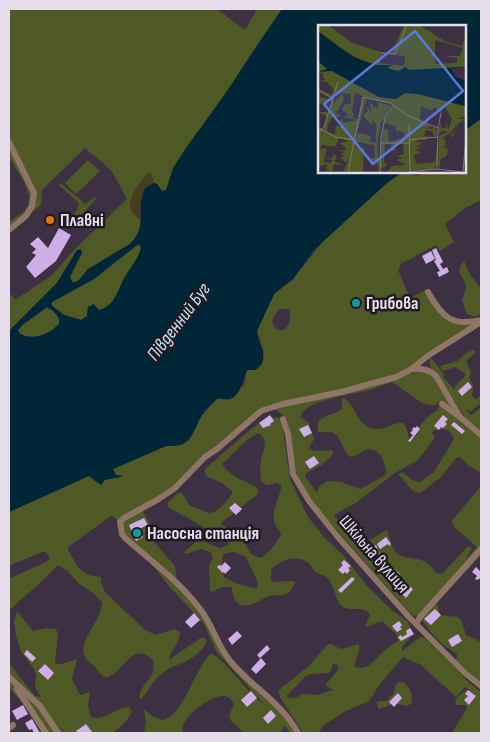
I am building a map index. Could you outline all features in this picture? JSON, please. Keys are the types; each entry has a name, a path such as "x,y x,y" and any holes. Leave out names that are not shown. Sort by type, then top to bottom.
{"street":[{"path":"9,142 34,193 32,206 26,216 9,230"},
{"path":"428,292 443,313 456,322 469,323 481,321"},
{"path":"298,733 292,722 280,708 228,659 207,618 192,598 125,538 120,522 175,488 205,457 262,411 283,404 396,378 481,321"},
{"path":"429,355 428,365 430,370 436,376 460,417"},
{"path":"410,370 430,370"},
{"path":"442,404 481,435"},
{"name":"Шкільна вулиця","path":"283,419 288,434 293,474 303,492 337,536 386,592 465,673 481,686"},
{"path":"416,624 420,617 481,549"},
{"path":"9,678 24,697 46,733"},
{"path":"9,678 40,706 58,733"}],"green space":[{"path":"9,9 217,9 245,30 257,9 282,9 250,55 166,190 162,191 154,183 151,174 130,203 133,212 140,219 140,230 135,239 130,244 88,269 78,281 72,283 70,277 77,250 57,283 9,331 9,292 15,300 51,276 76,248 127,199 111,170 85,148 42,190 41,205 9,232 9,222 28,206 29,195 24,182 9,157"},
{"path":"481,119 481,200 465,208 445,224 454,242 440,251 436,245 401,264 398,270 410,298 427,289 427,292 448,319 479,322 407,369 378,381 260,410 181,481 119,523 111,516 68,547 80,570 101,577 101,583 105,592 145,630 156,635 174,629 180,632 169,660 202,637 207,640 198,654 164,672 156,679 141,699 139,698 142,688 153,672 153,660 145,655 133,655 113,675 106,678 87,660 84,645 101,609 102,602 78,583 67,570 57,566 9,611 9,579 46,562 50,558 46,552 42,552 9,566 9,512 89,476 95,481 123,477 116,475 113,469 166,446 174,446 216,400 236,394 241,386 244,386 247,369 255,370 259,367 264,352 257,331 274,294 293,279 325,239 387,183 403,172 411,172 413,175 419,176 422,172 465,172 465,130","holes":["280,309 289,309 289,323 284,330 278,330 273,325 273,317"]},
{"path":"88,160 100,171 76,194 65,183"},
{"path":"61,183 85,204 97,198 72,225 68,226 66,223 77,210 79,203 59,185"},
{"path":"139,244 141,247 137,258 114,299 105,308 99,310 96,307 87,310 87,316 81,320 64,315 52,306 52,302 94,279"},
{"path":"464,261 471,276 481,288 481,314 475,317 467,314 462,300 466,288 459,272"},
{"path":"46,308 56,313 59,324 51,331 41,335 32,337 21,335 18,330 19,328"},
{"path":"473,350 476,352 466,361 471,372 469,378 473,385 472,396 476,400 481,394 481,403 471,411 465,410 472,415 481,407 481,431 466,419 430,363 431,358 444,374 443,377 455,390 455,386 465,376 465,373 455,367 443,371 440,366 458,361 466,353"},
{"path":"422,370 434,376 450,405 439,402 433,406 422,403 392,382 319,402 304,411 300,417 309,423 314,439 309,448 315,451 331,450 334,453 323,464 305,474 305,476 317,493 319,486 328,481 341,482 360,489 384,476 386,472 384,461 377,451 368,449 351,457 345,451 338,436 329,432 318,432 320,420 338,412 342,408 342,399 344,398 352,406 361,421 369,428 379,429 403,423 409,438 412,439 417,435 424,421 441,406 481,437 481,473 469,466 460,457 457,457 440,478 420,493 413,491 398,474 403,472 413,481 420,482 434,472 454,439 450,432 445,429 431,432 435,437 418,460 395,473 356,503 334,515 361,552 370,540 387,530 392,546 397,554 423,561 436,573 442,574 468,546 472,548 465,560 477,547 454,527 452,521 481,486 481,555 437,603 440,615 458,617 462,622 466,635 481,642 481,683 456,661 457,654 435,637 419,615 413,616 409,612 319,510 304,489 295,471 286,418 275,409"},
{"path":"269,417 279,418 282,421 290,479 308,517 324,537 343,555 367,586 392,610 408,622 413,634 402,647 402,651 420,637 425,638 467,681 481,692 481,733 452,733 467,708 466,705 457,705 455,702 460,694 469,690 465,687 456,697 421,665 403,657 380,684 369,701 344,712 324,725 318,733 303,733 280,697 278,692 280,689 309,666 327,645 331,644 341,649 359,644 355,667 360,668 371,664 398,641 397,635 383,622 365,627 370,615 364,610 342,606 329,579 315,572 310,564 298,558 283,561 271,570 271,580 274,582 294,581 295,583 292,588 286,594 269,596 255,603 243,606 234,598 231,587 222,587 213,592 210,591 209,565 213,558 210,552 201,549 186,554 184,552 199,539 219,548 229,545 228,541 168,507 168,502 178,493 182,493 189,505 209,513 221,507 233,492 222,483 206,476 204,472 206,468 251,429","holes":["258,433 265,442 260,471 261,481 267,485 277,483 281,485 274,516 281,535 271,550 261,558 252,555 241,538 221,524 258,494 256,487 232,475 222,464 248,439","234,552 246,557 258,583 257,589 235,583 224,577 222,566 223,554","333,664 338,665 338,670 326,684 326,686 333,690 316,695 303,694 295,698 287,697 306,676 330,672"]},
{"path":"142,510 151,526 146,533 175,566 177,582 123,534 123,521"},
{"path":"149,561 197,606 227,661 263,697 285,715 296,733 290,733 284,725 279,733 244,733 231,721 229,715 234,704 231,699 219,696 204,703 190,714 185,721 183,733 144,733 146,722 144,709 152,716 162,720 169,717 183,702 205,660 211,654 223,662 251,693 264,704 216,651 204,624"},
{"path":"17,611 33,631 47,628 56,629 58,634 56,664 77,659 72,679 80,695 90,692 88,706 91,717 101,718 119,709 129,707 132,711 129,718 120,727 106,734 66,733 60,726 64,733 42,733 24,704 9,688 9,663 35,696 41,697 35,687 36,675 34,669 22,653 16,636 14,622"},
{"path":"403,682 411,691 411,704 406,706 395,703 379,709 376,703 378,701 387,701 393,694 396,684"}],"sand":[{"path":"148,173 151,174 154,183 149,185 140,207 140,219 134,214 130,202 135,190"}],"water":[{"name":"Південний Буг","path":"282,9 481,9 481,119 465,130 465,25 318,25 318,172 403,172 387,183 315,249 293,279 274,294 257,331 263,352 263,362 255,370 247,370 240,390 235,396 231,399 218,398 209,406 193,434 184,444 166,446 113,469 116,475 124,476 105,480 101,485 89,476 9,512 9,331 57,283 77,250 81,249 82,253 70,277 73,283 78,281 88,269 130,244 139,230 142,196 145,188 154,183 162,191 166,190 173,168","holes":["138,244 141,247 117,294 105,308 99,310 94,304 88,307 87,316 81,320 64,315 52,306 52,302 94,279","47,307 58,316 59,324 46,334 30,337 19,333 18,330 23,324"]}],"building":[{"path":"59,228 71,235 56,261 35,278 26,267 36,255 32,253 36,249 30,244 38,237 48,248"},
{"path":"436,248 443,262 440,264 443,269 447,267 449,272 439,277 437,272 440,271 434,261 436,260 432,250"},
{"path":"431,251 435,259 426,264 422,256"},
{"path":"468,382 472,387 462,396 458,391"},
{"path":"270,415 274,421 271,425 263,428 259,423"},
{"path":"443,415 448,419 445,422 447,424 439,430 434,426"},
{"path":"454,422 465,431 462,434 451,425"},
{"path":"308,425 312,433 304,437 299,429"},
{"path":"417,426 420,429 410,442 408,441 413,435 410,433 412,429"},
{"path":"314,456 319,463 310,469 305,462"},
{"path":"235,503 242,509 236,515 229,508"},
{"name":"Насосна станція","path":"144,518 148,525 139,529 143,537 136,541 129,525"},
{"path":"386,537 391,544 380,549 377,544"},
{"path":"376,545 380,554 370,558 366,552"},
{"path":"344,560 351,566 348,568 350,570 347,574 345,572 343,574 338,570 343,565 341,563"},
{"path":"225,562 231,568 225,574 217,567"},
{"path":"476,567 481,572 481,578 477,580 475,579 477,576 472,572"},
{"path":"395,569 400,574 398,577 400,579 397,582 395,580 393,583 387,578"},
{"path":"352,577 355,579 341,593 338,590"},
{"path":"408,585 413,589 406,598 401,593"},
{"path":"435,609 441,615 431,625 424,619"},
{"path":"194,613 200,620 191,628 185,622"},
{"path":"399,621 402,629 397,632 392,626"},
{"path":"410,628 414,634 401,641 398,637 407,634 406,631"},
{"path":"237,631 242,636 232,645 228,639"},
{"path":"458,634 462,641 452,647 448,640"},
{"path":"267,645 270,649 260,658 257,655"},
{"path":"27,650 36,658 32,662 24,654"},
{"path":"261,658 266,664 256,674 251,669"},
{"path":"45,664 54,673 48,680 38,671"},
{"path":"468,690 476,696 469,705 464,700 468,696 465,694"},
{"path":"251,691 257,698 247,707 241,700"},
{"path":"398,693 402,698 394,707 389,702"},
{"path":"23,705 28,714 17,720 12,711"},
{"path":"271,710 276,716 268,724 263,718"},
{"path":"32,719 40,733 34,733 32,729 29,730 25,723"},
{"path":"86,724 92,732 78,733 76,731"}],"place":[{"name":"Плавні","path":"50,220"},
{"name":"Грибова","path":"356,303"},
{"name":"Насосна станція","path":"137,533"}]}
